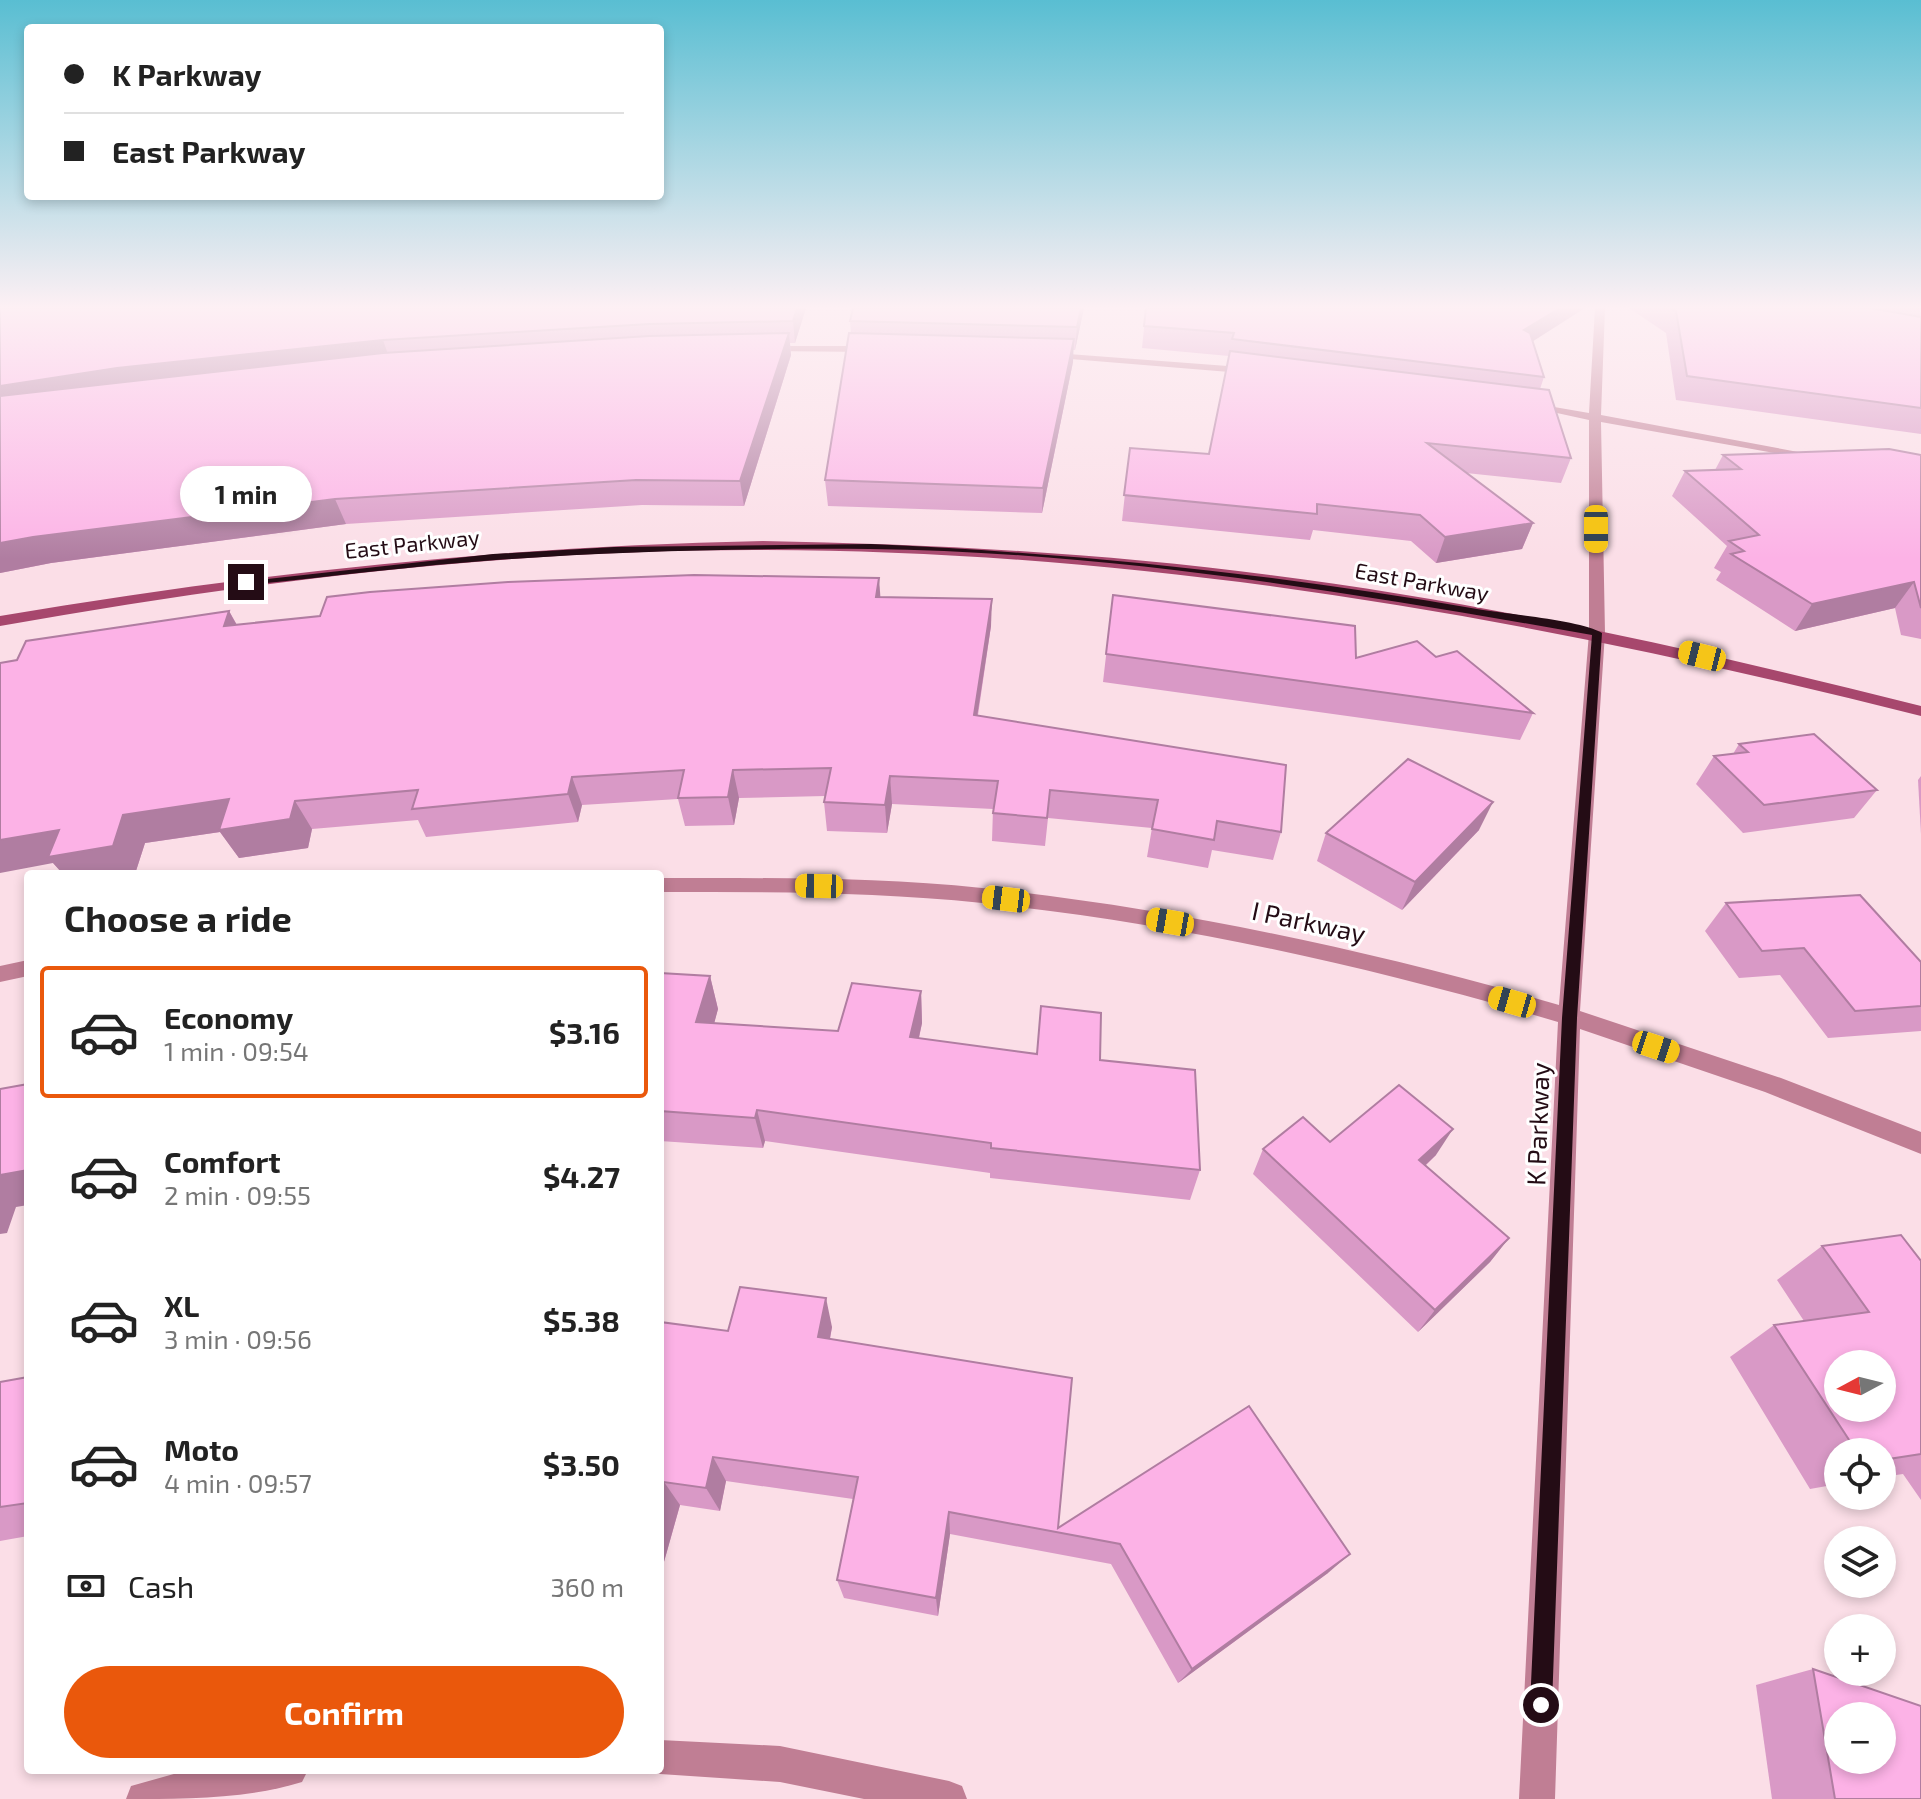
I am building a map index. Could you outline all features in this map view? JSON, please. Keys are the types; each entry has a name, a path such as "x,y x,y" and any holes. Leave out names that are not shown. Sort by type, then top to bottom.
{"street":[{"name":"K Parkway","path":"1537,1799 1569,1018 1597,633 1596,392"},
{"path":"1520,404 1827,459"},
{"name":"East Parkway","path":"0,621 218,585 493,557 743,546 871,546 1025,554 1195,569 1330,587 1597,633 1921,711"},
{"name":"I Parkway","path":"664,885 846,886 979,896 1114,913 1252,937 1397,969 1569,1018 1714,1065 1921,1143"},
{"path":"0,974 24,969"},
{"path":"664,1757 780,1764 949,1799"},
{"path":"144,1799 198,1785 265,1774"}],"building":[{"path":"36,392 769,392 740,481 636,480 335,499 0,543 0,396"},
{"path":"839,392 1063,392 1043,488 825,480"},
{"path":"1222,392 1550,392 1571,458 1427,443 1533,523 1445,537 1420,515 1317,504 1317,514 1124,495 1130,448 1209,454"},
{"path":"1804,392 1921,392 1921,408"},
{"path":"1889,449 1921,455 1921,608 1914,582 1812,604 1731,554 1744,551 1729,541 1759,535 1685,471 1741,469 1723,455"},
{"path":"694,575 879,578 876,597 992,599 974,715 1286,765 1281,832 1217,821 1214,840 1152,829 1158,800 1050,790 1047,818 993,813 998,781 890,776 885,805 824,802 831,768 733,770 728,797 678,798 684,770 572,777 568,794 412,809 418,790 295,801 290,819 219,830 229,799 123,815 113,846 48,857 59,830 0,840 0,663 17,660 26,641 229,611 224,626 320,616 327,597 370,592 508,582"},
{"path":"1113,595 1355,626 1356,658 1417,641 1436,657 1457,651 1533,713 1106,654"},
{"path":"1814,734 1877,790 1764,805 1714,756 1748,752 1739,744"},
{"path":"1408,759 1493,802 1415,882 1326,833"},
{"path":"1860,895 1921,962 1921,1006 1855,1011 1804,948 1762,951 1726,903"},
{"path":"664,973 710,976 696,1022 838,1031 852,983 921,991 910,1037 1037,1054 1041,1006 1101,1013 1100,1060 1195,1070 1200,1170 991,1148 991,1143 757,1110 755,1118 664,1111"},
{"path":"24,1085 24,1171 0,1175 0,1089"},
{"path":"1399,1085 1453,1129 1419,1160 1509,1238 1435,1310 1263,1149 1303,1117 1330,1142"},
{"path":"1901,1235 1921,1261 1921,1454 1896,1458 1896,1438 1848,1438 1837,1422 1896,1422 1896,1350 1824,1350 1824,1402 1774,1325 1869,1312 1822,1246"},
{"path":"740,1287 826,1298 818,1337 1072,1378 1058,1528 1249,1406 1350,1554 1192,1669 1120,1544 949,1512 936,1598 837,1580 858,1477 713,1457 706,1488 664,1482 664,1323 728,1331"},
{"path":"24,1378 24,1504 0,1507 0,1382"},
{"path":"1813,1669 1824,1673 1824,1686 1863,1686 1921,1706 1921,1799 1835,1799 1831,1774 1896,1774 1896,1702 1824,1702 1824,1734"}],"route":[{"path":"246,582 493,557 614,550 871,546 999,552 1195,569 1330,587 1597,633 1569,1018 1541,1705"}]}
